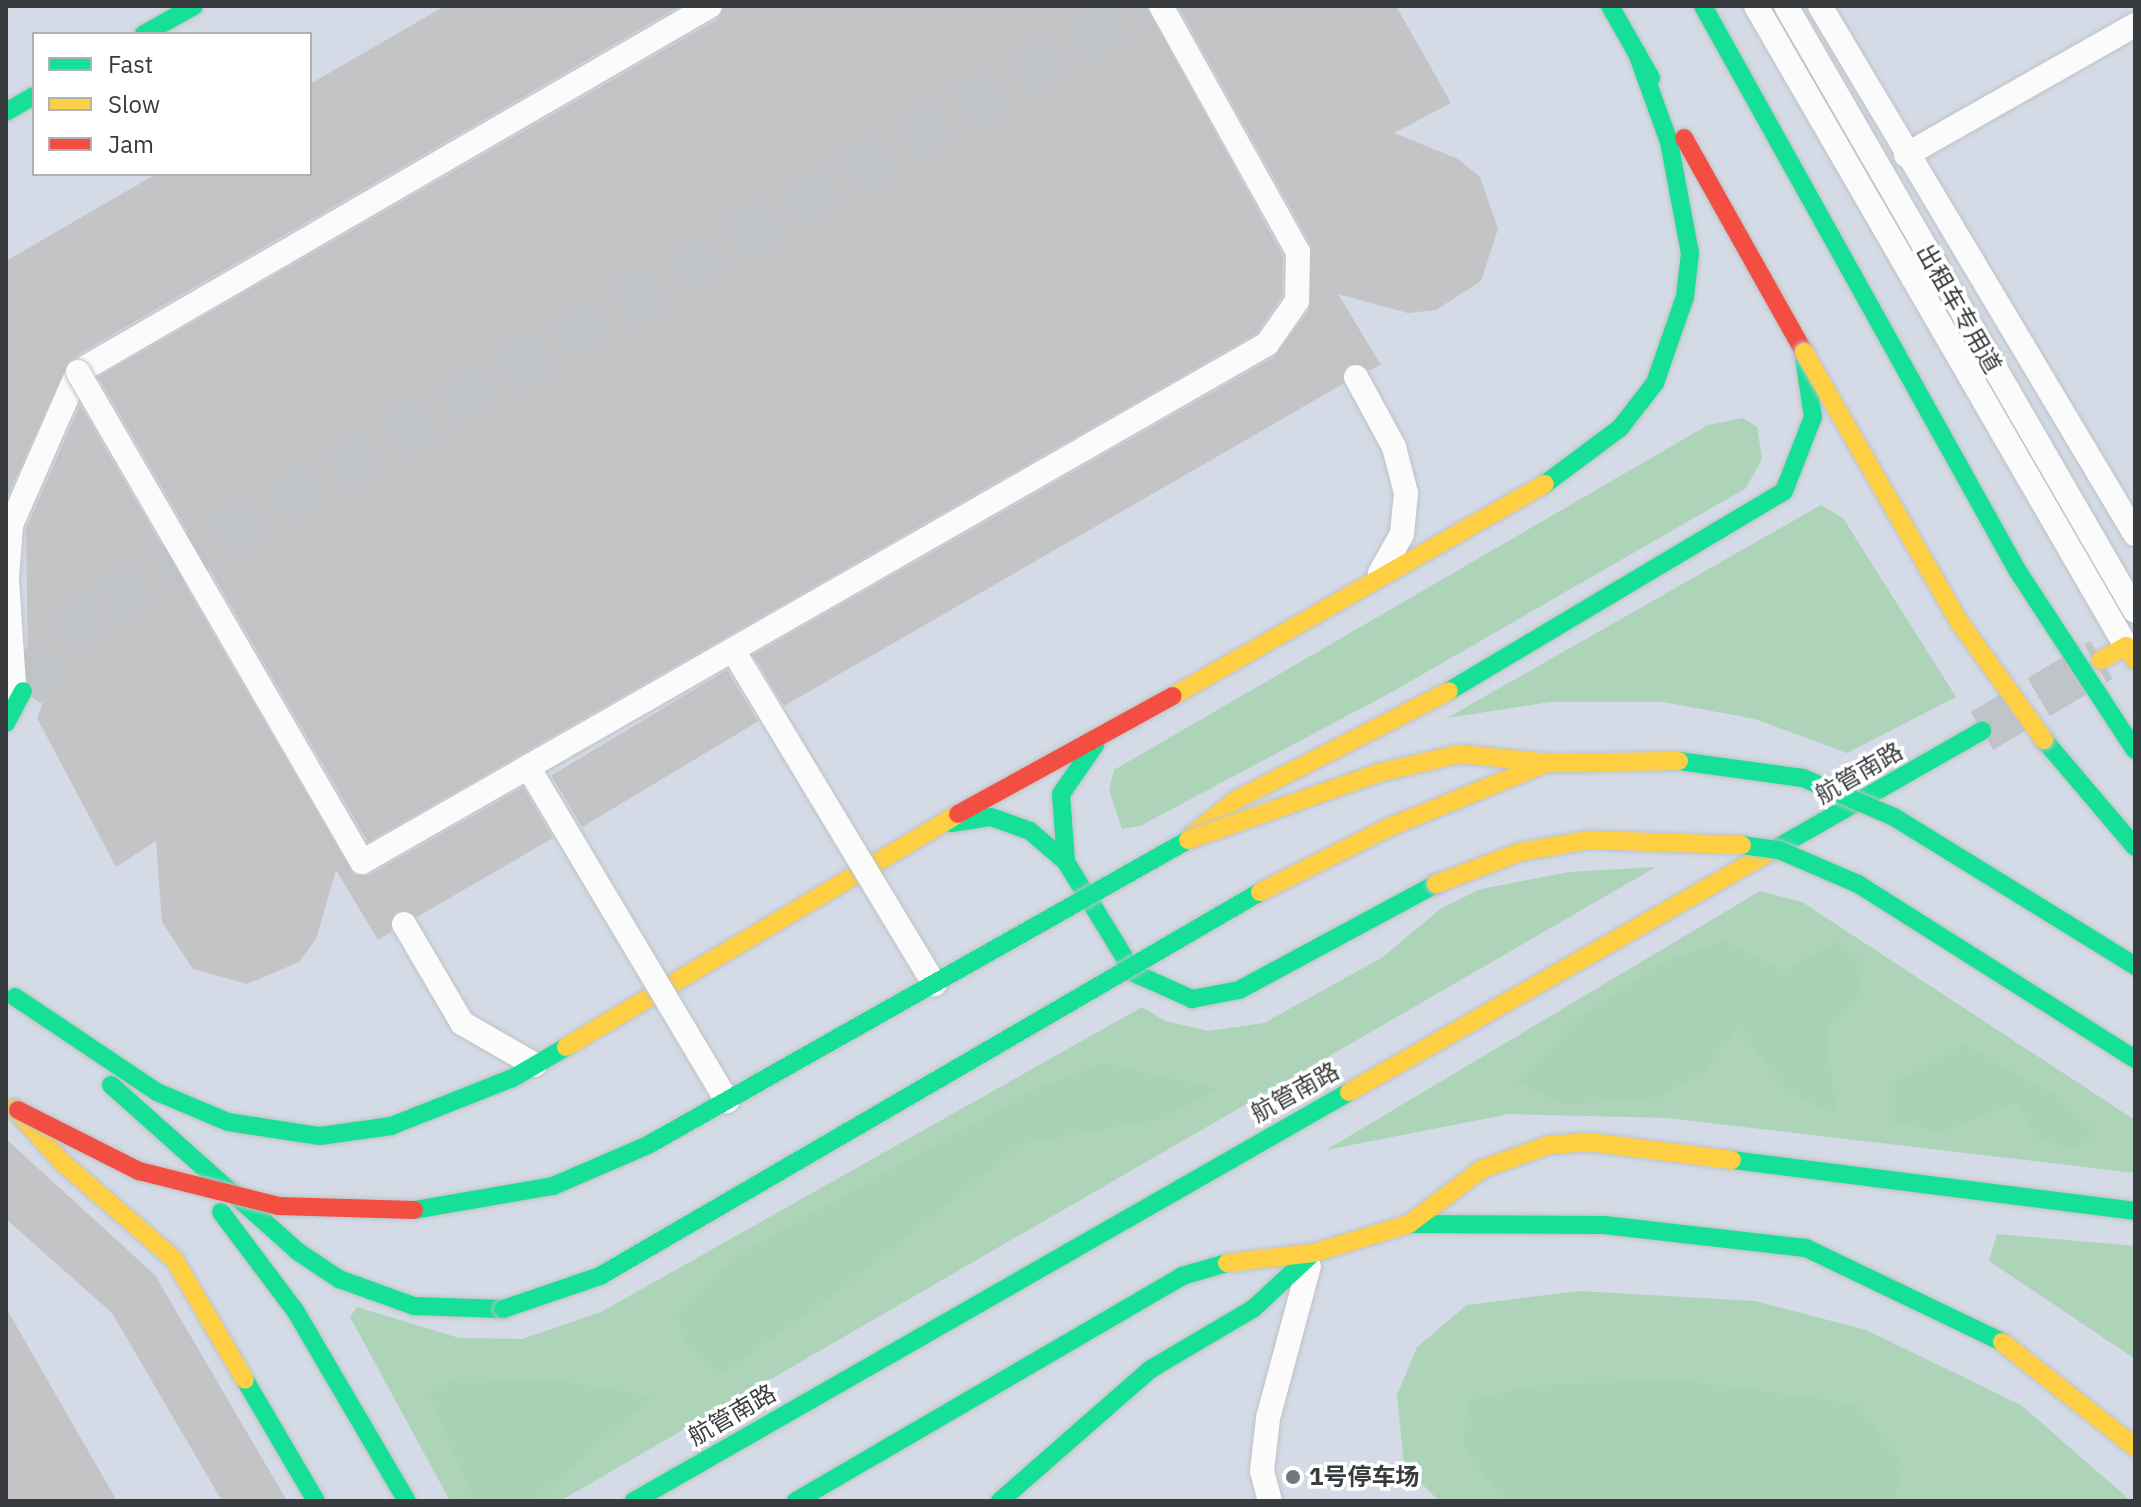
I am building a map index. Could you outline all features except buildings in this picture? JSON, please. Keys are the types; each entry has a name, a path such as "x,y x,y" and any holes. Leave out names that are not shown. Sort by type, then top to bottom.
{"street":[{"path":"148,32 194,6"},
{"path":"1610,6 1960,623 2044,740 2135,847"},
{"path":"1703,6 2017,570 2135,750"},
{"path":"11,993 157,1092 281,1134 391,1126 467,1100 535,1065 932,828 1366,591 1574,466 1620,428 1655,383 1685,297 1690,253 1669,142 1637,53"},
{"path":"6,112 32,97"},
{"path":"12,1106 139,1171 199,1190 278,1206 399,1212 553,1186 617,1162 1182,842 1236,800 1457,687 1766,507 1796,473 1810,434 1804,352"},
{"path":"2101,660 2131,653"},
{"path":"6,722 23,691"},
{"name":"航管南路","path":"634,1501 1982,731"},
{"path":"1066,862 1061,794 1076,765 1109,732"},
{"path":"1182,842 1443,756 1496,753 1550,763 1681,761 1841,791 1968,860 2135,966"},
{"path":"11,993 297,1251 339,1279 414,1306 503,1309 600,1276 1097,981 1275,884 1387,828 1550,763"},
{"path":"932,828 1001,818 1030,831 1066,862 1134,973 1159,990 1192,999 1239,990 1436,884 1520,852 1589,840 1710,840 1779,850 1858,884 2135,1059"},
{"path":"12,1106 62,1162 174,1259 316,1501"},
{"path":"145,1116 296,1312 407,1501"},
{"path":"1409,1224 1497,1161 1566,1142 2135,1211"},
{"path":"796,1501 1182,1276 1211,1265 1313,1253 1409,1224 1604,1225 1806,1248 1974,1323 2057,1379 2135,1447"},
{"path":"1000,1501 1151,1369 1254,1308 1313,1253"}],"lane":[{"path":"6,722 18,677 7,578 11,525 78,372 710,6"},
{"path":"78,372 362,862 1220,377 1267,344 1287,319 1303,277 1298,252 1161,6"},
{"path":"1756,6 2131,653"},
{"name":"出租车专用道","path":"1786,6 2135,611"},
{"path":"1820,6 1906,155 2135,534"},
{"path":"1906,155 2135,25"},
{"path":"1356,377 1394,447 1406,493 1399,543 1366,591"},
{"path":"734,652 934,984"},
{"path":"528,767 727,1101"},
{"path":"404,924 462,1023 535,1065"},
{"path":"1270,1501 1262,1471 1268,1418 1313,1253"}],"shaded area":[{"path":"6,6 2135,6 2135,1501 6,1501"}],"green space":[{"path":"1743,418 1757,427 1762,459 1746,488 1390,693 1140,826 1122,829 1109,790 1114,770 1708,425"},
{"path":"1821,505 1843,518 1956,697 1847,753 1755,719 1663,702 1550,702 1447,718"},
{"path":"1656,867 560,1501 450,1501 350,1317 357,1307 459,1338 522,1339 601,1312 1142,1007 1165,1021 1209,1031 1264,1023 1383,957 1440,909 1481,889 1569,872"},
{"path":"1760,891 1802,902 2135,1120 2135,1173 1668,1118 1509,1114 1326,1150"},
{"path":"1724,941 1783,971 1838,941 1864,963 1856,1003 1827,1029 1835,1114 1789,1092 1738,1029 1706,1069 1661,1097 1564,1105 1517,1082 1580,1016 1668,960"},
{"path":"1965,1045 2060,1098 2097,1133 2075,1150 2037,1138 2016,1102 1941,1132 1889,1121 1890,1084"},
{"path":"1102,1063 1219,1089 1162,1119 1024,1143 840,1290 719,1376 682,1341 678,1311 741,1253 1034,1090"},
{"path":"1997,1234 2135,1246 2135,1359 1989,1261"},
{"path":"1578,1291 1755,1301 1866,1330 2021,1405 2131,1501 1439,1501 1404,1466 1397,1395 1417,1347 1467,1305"},
{"path":"454,1377 552,1380 654,1396 533,1501 475,1501 429,1396"},
{"path":"1679,1380 1857,1404 1904,1464 1893,1501 1504,1501 1463,1447 1468,1400 1541,1385"}],"tunnel":[{"path":"23,691 63,635 105,603 1143,6"},
{"path":"1982,731 2101,660"}],"traffic: fast":[{"path":"148,32 194,6"},
{"path":"1610,6 1651,78"},
{"path":"1703,6 2017,570 2135,750"},
{"path":"1545,484 1620,428 1655,383 1685,297 1690,253 1669,142 1637,53"},
{"path":"6,112 32,97"},
{"path":"1449,691 1784,491 1813,417 1803,350"},
{"path":"6,723 23,691"},
{"path":"1773,850 1982,731"},
{"path":"2044,740 2135,847"},
{"path":"1066,862 1061,794 1095,745"},
{"path":"1679,761 1803,778 1894,817 2135,966"},
{"path":"951,823 991,817 1030,831 1066,862 1134,973 1192,999 1239,990 1436,884"},
{"path":"414,1210 553,1186 648,1145 1188,840"},
{"path":"1742,845 1779,850 1858,884 2135,1059"},
{"path":"503,1309 600,1276 1260,892"},
{"path":"15,997 157,1092 228,1122 320,1136 391,1126 513,1078 566,1047"},
{"path":"111,1085 297,1251 339,1279 414,1306 503,1309"},
{"path":"634,1501 1349,1092"},
{"path":"1732,1160 2135,1211"},
{"path":"221,1212 296,1312 407,1501"},
{"path":"1409,1224 1604,1225 1806,1248 2002,1342"},
{"path":"1000,1501 1151,1369 1254,1308 1313,1253"},
{"path":"796,1501 1182,1276 1227,1263"},
{"path":"245,1380 316,1501"}],"traffic: slow":[{"path":"1804,352 1960,623 2044,740"},
{"path":"1173,696 1545,484"},
{"path":"2101,660 2126,646 2135,660"},
{"path":"1191,836 1236,800 1449,691"},
{"path":"1188,840 1378,773 1459,754 1550,763 1679,761"},
{"path":"1260,892 1387,828 1547,763"},
{"path":"566,1047 958,814"},
{"path":"1436,884 1520,852 1589,840 1742,845"},
{"path":"1349,1092 1773,850"},
{"path":"14,1108 62,1162 174,1259 245,1380"},
{"path":"1227,1263 1313,1253 1409,1224 1482,1169 1549,1145 1589,1142 1732,1160"},
{"path":"2002,1342 2135,1447"}],"traffic: jam":[{"path":"1684,138 1803,350"},
{"path":"958,814 1173,696"},
{"path":"18,1110 139,1171 278,1206 414,1210"}],"place":[{"name":"1号停车场","path":"1293,1477"}]}
